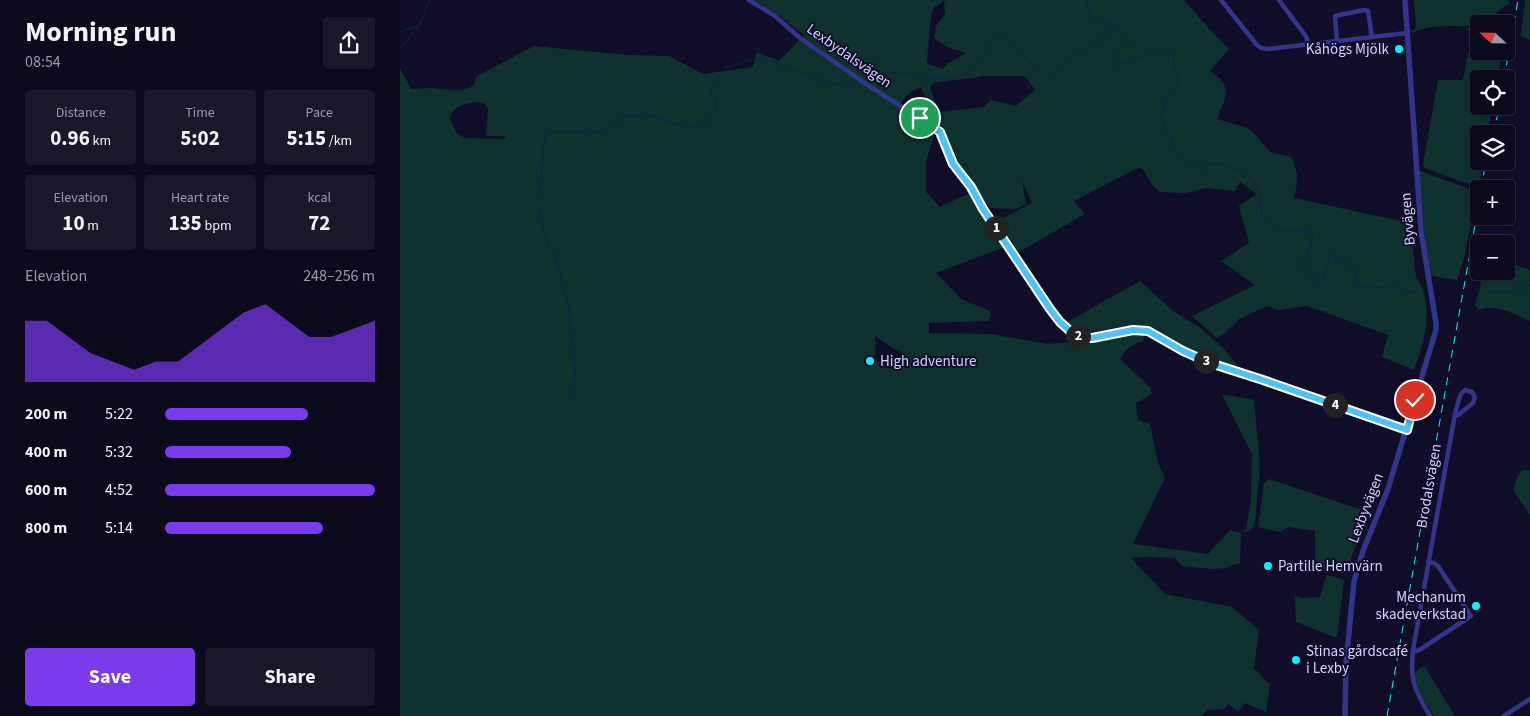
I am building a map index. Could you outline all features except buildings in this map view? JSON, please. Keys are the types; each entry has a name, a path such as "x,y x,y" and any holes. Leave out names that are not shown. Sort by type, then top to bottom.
{"street":[{"name":"Lexbydalsvägen","path":"749,0 775,16 818,51 869,86 937,129 953,164 971,187 983,209 1050,309 1070,331 1081,337 1088,338 1133,330 1148,331 1189,354 1210,363 1407,430"},
{"path":"1221,0 1261,48 1308,45 1407,33"},
{"path":"1279,0 1307,38 1308,45"},
{"name":"Byvägen","path":"1405,0 1421,231 1436,323 1436,330 1407,430"},
{"path":"1337,41 1335,16 1364,10 1368,11 1370,15 1372,37"},
{"name":"Brodalsvägen","path":"1430,716 1416,693 1412,680 1413,650 1455,414 1461,394 1466,390 1472,392 1475,397 1473,403 1458,415 1455,414"},
{"name":"Lexbyvägen","path":"1345,716 1346,664 1354,581 1363,550 1386,495 1407,430"},
{"path":"1413,650 1421,649 1471,616 1438,566 1428,562"},
{"path":"1504,716 1530,699"}],"green space":[{"path":"754,0 1184,0 1229,49 1210,71 1222,82 1226,92 1217,119 1245,127 1252,131 1270,152 1291,157 1297,177 1294,198 1410,223 1416,277 1426,300 1427,312 1424,335 1414,370 1382,357 1388,335 1307,306 1279,310 1267,306 1239,319 1217,338 1192,316 1255,285 1221,261 1249,243 1239,206 1257,194 1240,182 1235,191 1205,188 1185,193 1160,192 1153,186 1143,169 1138,168 1074,201 1085,214 1019,252 997,221 1032,203 1022,181 1026,204 1016,209 990,208 956,160 946,135 921,117 927,104 921,87 908,94 899,107 935,133 926,161 926,192 940,207 970,193 974,198 974,204 1005,247 936,273 961,299 990,311 991,315 988,321 929,323 929,333 992,334 1047,344 1127,334 1126,326 1089,332 1076,330 1067,322 1140,281 1173,311 1202,329 1222,347 1241,369 1239,370 1203,357 1185,349 1164,335 1146,328 1143,341 1130,347 1122,355 1120,359 1150,387 1152,393 1136,403 1138,420 1150,424 1158,463 1165,478 1133,544 1208,554 1230,530 1241,533 1240,563 1226,568 1212,569 1182,566 1175,558 1131,558 1165,594 1232,607 1259,630 1254,668 1270,685 1266,712 1245,703 1238,712 1228,703 1225,709 1206,710 1202,716 400,716 400,68 411,89 461,90 474,85 476,77 534,46 628,55 669,56 703,74 753,67 757,52 779,61 804,35 781,17","holes":["944,1 945,14 936,26 934,38 947,47 966,53 947,64 943,69 930,65 927,62 933,8","985,76 1025,76 1035,90 1016,106 991,100 984,107 939,112 930,88 933,83","477,102 484,103 488,109 486,136 506,136 504,139 465,138 457,134 450,119 454,111 464,105","875,336 902,352 899,369 886,367 874,358"]},
{"path":"1414,0 1510,0 1509,4 1494,15 1470,15 1470,26 1430,27 1413,33 1411,31 1416,26"},
{"path":"1525,0 1530,0 1530,40 1521,36"},
{"path":"1470,50 1470,60 1500,60 1499,70 1470,70 1470,115 1491,115 1489,125 1470,125 1470,170 1482,170 1480,180 1470,180 1470,185 1425,168 1423,165 1438,80 1463,80"},
{"path":"1419,171 1470,189 1470,225 1464,258 1457,280 1431,276 1425,242"},
{"path":"1515,264 1530,270 1530,321 1498,309 1485,308 1478,310 1475,305 1481,280 1515,280"},
{"path":"1222,395 1254,400 1260,464 1255,524 1251,530 1241,533 1246,529 1251,499 1252,454"},
{"path":"1522,470 1530,470 1530,515 1513,490"},
{"path":"1269,479 1368,512 1346,572 1343,574 1318,567 1315,559 1315,531 1289,527 1280,532 1258,527 1264,483"},
{"path":"1327,575 1344,580 1337,638 1296,622 1295,595 1302,598 1320,597"},
{"path":"1421,667 1425,667 1455,716 1434,716 1416,684 1415,672"}],"waterway":[{"path":"400,49 419,26 430,0"},
{"path":"1088,0 1089,13 1096,19 1111,24 1124,33 1130,42 1111,57 1116,65 1167,50 1173,54 1174,66 1179,81 1174,92 1165,102 1161,118 1178,155 1203,170 1208,165 1220,164 1234,168 1252,178 1258,190 1262,217 1270,224 1286,232 1308,230 1313,236 1309,253 1302,263 1312,277 1317,281 1323,280 1330,255 1348,264 1354,272 1356,282 1365,287 1400,288 1415,293 1417,286"},
{"path":"400,32 418,26"},
{"path":"1048,73 1051,74 1066,61 1099,41 1115,26"},
{"path":"867,80 892,73 941,79 949,79 966,74 975,68 991,42 1000,35 1013,42 1036,69 1042,71"},
{"path":"539,198 545,133 592,133 603,131 625,117 635,115 647,115 680,125 697,126 713,113 717,102 710,92 726,67 750,60 768,59 823,82 843,85 859,84"},
{"path":"539,206 543,230 557,262 568,304 575,368 574,387 568,402"},
{"path":"1487,292 1515,292 1530,285"}],"railway":[{"path":"1506,70 1518,0"},
{"path":"1496,125 1497,115"},
{"path":"1483,180 1484,170"},
{"path":"1387,716 1475,225"}],"place":[{"name":"Kåhögs Mjölk","path":"1399,49"},
{"name":"High adventure","path":"870,361"},
{"name":"Partille Hemvärn","path":"1268,566"},
{"name":"Mechanum skadeverkstad","path":"1476,606"},
{"name":"Stinas gårdscafé i Lexby","path":"1296,660"}],"route":[{"path":"920,118 940,132 953,164 965,178 977,200 1050,309 1060,322 1078,336 1092,338 1133,330 1148,331 1183,351 1210,363 1407,430 1415,400"}]}
